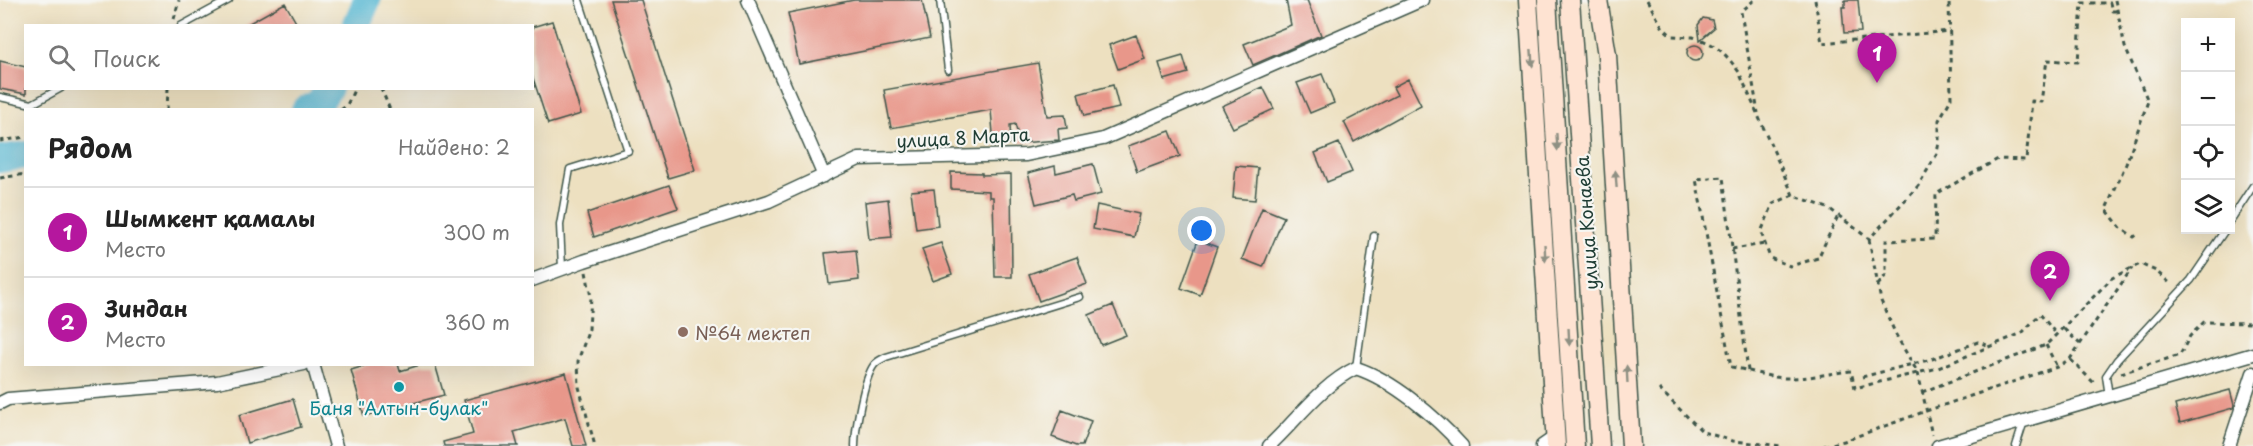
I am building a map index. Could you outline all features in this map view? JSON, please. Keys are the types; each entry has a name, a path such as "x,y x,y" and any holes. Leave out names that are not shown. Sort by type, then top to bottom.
{"main road":[{"path":"1528,0 1551,443"},
{"name":"улица Конаева","path":"1547,0 1575,446"},
{"name":"улица Конаева","path":"1570,0 1600,446"},
{"name":"улица Конаева","path":"1598,0 1607,55 1631,439"}],"street":[{"path":"748,0 824,176"},
{"name":"улица 8 Марта","path":"534,279 769,201 859,159 1026,155 1103,139 1422,0"},
{"path":"1935,442 1967,442 2024,421 2253,354"},
{"path":"0,403 8,399 217,382 294,366"},
{"path":"314,366 336,446"},
{"path":"1269,446 1342,374 1356,368 1378,377 1439,421 1462,446"},
{"path":"2229,446 2253,373"}],"lane":[{"path":"185,24 229,0"},
{"path":"562,269 560,225 570,169 628,151 579,0"},
{"path":"940,0 948,70"},
{"path":"0,97 32,104 57,90"},
{"path":"2235,213 2253,186"},
{"path":"2109,396 2106,378 2117,360 2191,280 2222,234"},
{"path":"1356,368 1374,236"},
{"path":"855,446 855,428 869,373 875,363 886,357 1080,297"},
{"path":"2016,446 2024,421"}],"path":[{"path":"173,24 179,0"},
{"path":"1647,0 1663,28 1672,36 1693,37 1715,45 1739,72 1793,195"},
{"path":"1754,0 1741,12 1760,121"},
{"path":"1815,0 1822,43 1950,31"},
{"path":"1869,239 1918,186 1937,154 1939,120 1951,99 1949,0"},
{"path":"2115,0 2125,47 2148,101 2126,164 2106,209 2121,228 2134,237 2138,234"},
{"path":"1878,285 1886,275 1886,241 1935,239 1936,194 1998,159 2026,160 2032,101 2041,102 2047,60 2078,62 2082,3 2110,3 2112,11 2117,10"},
{"path":"167,108 168,90"},
{"path":"343,108 354,90"},
{"path":"382,90 389,108"},
{"path":"0,141 24,137"},
{"path":"0,178 24,174"},
{"path":"1748,371 1723,177 1696,179 1731,367 1748,371 1789,379 1851,371 1855,388 1938,368 2022,333 2040,314 2057,335"},
{"path":"1838,216 1818,258 1790,266 1770,258 1761,232 1773,204 1793,195 1830,209 1869,239 1881,301 1896,335 1918,373 1935,442"},
{"path":"1732,249 1766,244"},
{"path":"584,261 591,297 589,329 578,361 579,387 595,446"},
{"path":"1922,392 2046,345 2112,278 2140,264 2156,271 2180,292"},
{"path":"1824,446 2057,367 2070,359 2132,268"},
{"path":"2106,378 2180,355 2190,336 2204,322 2253,323"},
{"path":"2064,329 2080,345"},
{"path":"1862,377 1913,364 1978,342 1988,346"},
{"path":"2046,345 2057,367"},
{"path":"2070,359 2092,381"},
{"path":"1659,389 1703,432 1733,441 1783,446"}],"building":[{"path":"611,0 641,0 695,170 668,178"},
{"path":"854,0 922,0 930,38 799,64 788,13"},
{"path":"1286,0 1307,0 1321,35 1253,65 1244,44 1291,25"},
{"path":"1845,0 1858,0 1861,32 1844,33 1842,7 1845,7"},
{"path":"285,3 297,24 248,24"},
{"path":"1703,18 1712,20 1714,28 1700,40 1698,25"},
{"path":"552,21 581,114 548,124 534,81 534,26"},
{"path":"1136,35 1145,59 1118,69 1109,45"},
{"path":"1695,45 1701,47 1703,53 1701,59 1695,61 1689,59 1687,53 1689,47"},
{"path":"1183,56 1188,73 1164,80 1159,63"},
{"path":"0,61 24,67 26,94 0,89"},
{"path":"1038,63 1047,116 1065,115 1067,128 1058,129 1059,140 1020,143 1015,124 1010,125 1011,144 994,145 991,110 891,128 884,90"},
{"path":"1322,74 1334,103 1310,113 1297,83"},
{"path":"1408,79 1421,105 1354,142 1344,122 1397,95 1393,87"},
{"path":"1113,85 1119,108 1084,116 1078,94"},
{"path":"1263,87 1274,109 1233,128 1222,106"},
{"path":"1170,131 1180,156 1137,172 1128,146"},
{"path":"1339,143 1352,172 1327,182 1315,153"},
{"path":"1093,164 1101,194 1074,201 1072,195 1036,204 1028,173 1055,166 1056,173"},
{"path":"1236,166 1258,168 1255,200 1233,198"},
{"path":"951,172 982,173 982,175 1011,174 1012,277 995,277 993,197 989,197 989,191 951,189"},
{"path":"669,185 678,208 594,237 587,213"},
{"path":"934,189 938,226 916,229 911,191"},
{"path":"888,199 892,237 869,239 865,202"},
{"path":"1097,205 1139,214 1134,237 1093,229"},
{"path":"1262,208 1284,217 1263,267 1242,259"},
{"path":"1198,240 1217,247 1200,295 1181,288"},
{"path":"941,243 952,274 933,281 922,249"},
{"path":"856,250 859,280 829,284 825,253"},
{"path":"1077,257 1087,284 1039,301 1029,274"},
{"path":"1113,305 1126,335 1101,345 1089,315"},
{"name":"Баня \"Алтын-булак\"","path":"364,366 399,366 400,371 416,366 436,366 444,395 364,416 351,370"},
{"path":"566,373 586,446 573,446 565,418 514,432 518,446 444,446 443,442 473,434 464,400"},
{"path":"2230,390 2233,408 2180,423 2175,405"},
{"path":"293,399 301,427 247,443 239,415"},
{"path":"1062,410 1091,421 1082,446 1052,437"}],"waterway":[{"path":"357,24 367,0"},
{"path":"309,108 319,103 328,90"},
{"path":"0,159 24,155"}],"place":[{"name":"Шымкент қамалы","path":"1877,83"},
{"name":"Зиндан","path":"2050,301"},
{"name":"№64 мектеп","path":"683,332"},
{"name":"Баня \"Алтын-булак\"","path":"399,387"}]}
